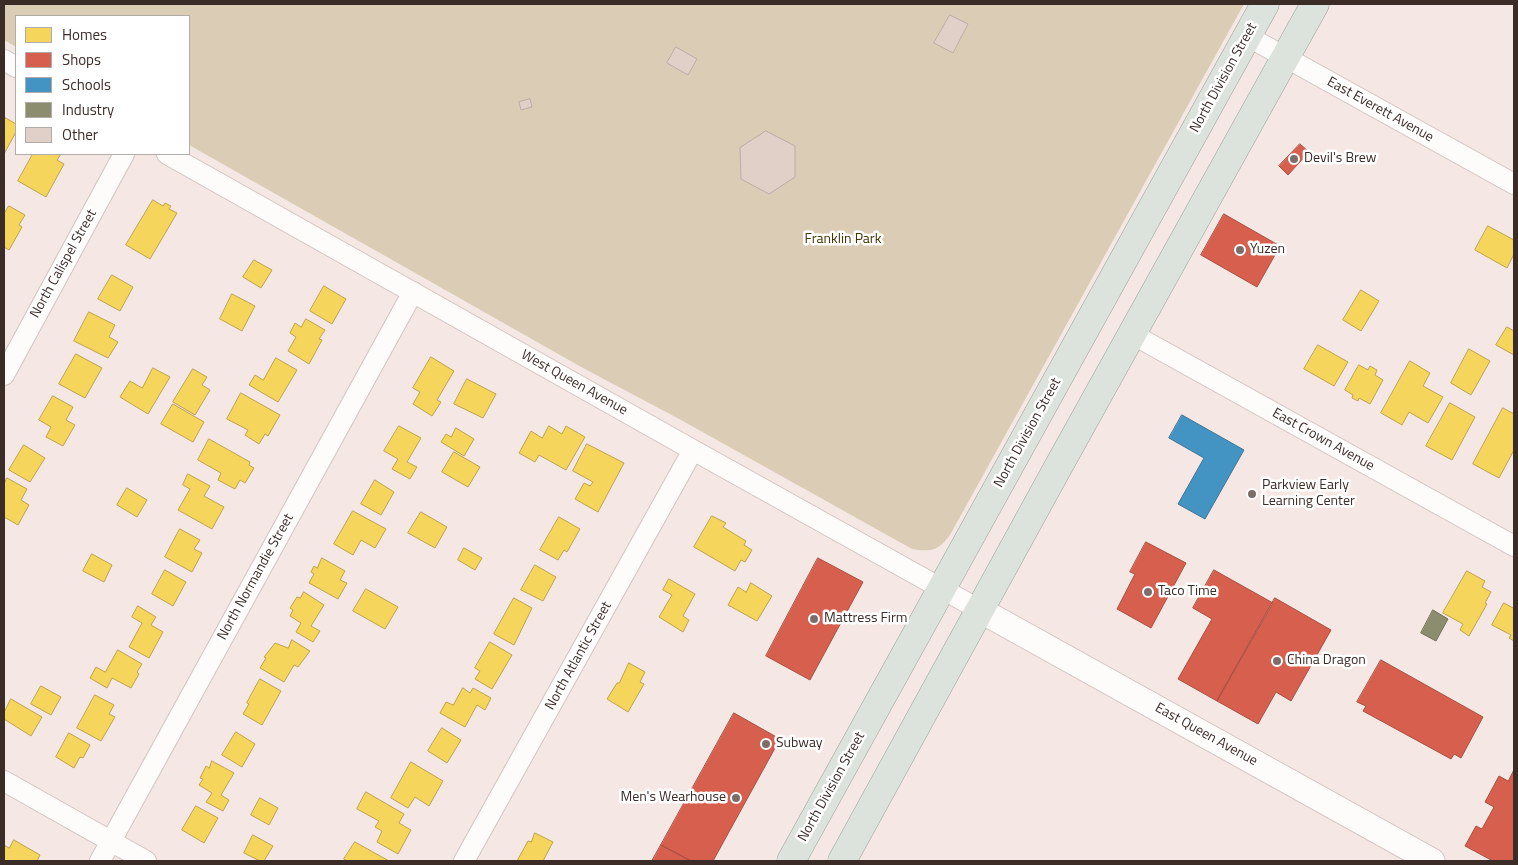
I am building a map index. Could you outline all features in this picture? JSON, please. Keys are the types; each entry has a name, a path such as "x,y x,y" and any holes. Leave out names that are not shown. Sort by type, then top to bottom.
{"main road":[{"name":"North Division Street","path":"790,861 1265,4"},
{"path":"842,861 1315,4"}],"street":[{"name":"East Everett Avenue","path":"1247,36 1514,184"},
{"path":"4,60 15,66"},
{"name":"North Calispel Street","path":"4,375 123,155"},
{"name":"West Queen Avenue","path":"170,155 980,610"},
{"name":"North Normandie Street","path":"100,861 413,292"},
{"name":"East Crown Avenue","path":"1132,334 1514,546"},
{"name":"North Atlantic Street","path":"464,861 693,450"},
{"name":"East Queen Avenue","path":"980,610 1432,861"},
{"path":"4,782 146,861"}],"green space":[{"name":"Franklin Park","path":"4,4 1244,4 950,535 938,547 930,550 912,549 681,420 583,368 190,146 190,15 15,15 15,46 4,40"}],"building: Homes":[{"path":"4,117 15,123 15,134 4,154"},
{"path":"32,155 60,155 57,160 64,164 46,197 18,181"},
{"path":"153,200 163,206 165,203 171,206 169,209 177,213 150,259 126,245"},
{"path":"9,206 25,215 19,225 22,227 9,250 4,247 4,214"},
{"path":"1488,226 1514,240 1514,254 1507,268 1475,250"},
{"path":"254,260 272,270 261,288 243,277"},
{"path":"112,275 133,287 120,311 98,299"},
{"path":"324,286 346,299 332,324 310,311"},
{"path":"1361,290 1379,301 1361,331 1343,320"},
{"path":"232,294 255,306 242,331 220,319"},
{"path":"89,312 115,325 109,337 118,342 108,358 74,341"},
{"path":"306,319 325,330 319,339 322,340 309,364 288,351 296,337 290,333 295,323 301,327"},
{"path":"1507,327 1514,331 1514,355 1496,345"},
{"path":"1318,345 1348,362 1334,386 1304,369"},
{"path":"1469,349 1490,361 1471,395 1451,383"},
{"path":"76,354 102,368 85,398 59,384"},
{"path":"431,357 454,371 437,400 441,402 432,416 413,404 420,392 413,388"},
{"path":"276,358 297,370 278,402 249,385 255,375 263,380"},
{"path":"1410,361 1430,373 1423,386 1443,397 1428,423 1409,412 1402,425 1381,413"},
{"path":"1359,365 1368,370 1370,366 1377,370 1375,375 1383,380 1370,404 1359,398 1358,401 1352,398 1353,395 1345,390"},
{"path":"153,368 170,377 148,414 120,397 130,381 142,388"},
{"path":"193,369 207,377 202,385 210,390 195,415 173,402"},
{"path":"467,379 496,394 483,418 454,404"},
{"path":"241,393 280,415 268,436 265,434 259,444 245,435 248,430 227,419"},
{"path":"53,396 73,407 66,420 75,425 63,446 46,437 51,427 39,420"},
{"path":"1450,403 1475,417 1452,460 1426,446"},
{"path":"173,404 204,422 193,442 161,424"},
{"path":"1503,408 1514,414 1514,450 1499,478 1473,464"},
{"path":"399,426 421,438 407,462 417,467 410,479 392,469 398,459 384,451"},
{"path":"549,426 562,434 566,426 585,437 566,470 539,455 535,462 519,453 531,431 542,438"},
{"path":"456,428 474,439 464,456 441,442 446,434 451,437"},
{"path":"209,439 250,462 249,465 254,468 245,483 240,480 235,489 218,480 221,473 198,460"},
{"path":"587,444 624,463 598,512 575,499 584,483 590,486 593,482 573,471"},
{"path":"24,445 45,458 30,482 9,470"},
{"path":"454,452 480,467 468,487 442,472"},
{"path":"188,474 210,486 204,496 224,507 212,529 178,510 190,489 183,485"},
{"path":"7,478 27,489 21,500 29,505 18,525 4,517 4,485"},
{"path":"375,480 394,492 381,515 361,504"},
{"path":"127,488 147,500 137,517 117,505"},
{"path":"353,511 386,529 375,548 361,540 353,555 334,544"},
{"path":"421,512 447,527 435,548 408,533"},
{"path":"712,516 726,523 723,527 746,541 744,545 752,550 745,562 741,560 735,571 694,547"},
{"path":"559,517 580,529 567,552 564,550 558,560 540,550"},
{"path":"180,529 200,540 194,549 202,553 192,572 165,557"},
{"path":"464,548 482,558 475,570 458,560"},
{"path":"92,554 112,565 104,582 83,571"},
{"path":"322,558 345,571 340,580 347,583 338,599 309,583 314,574 311,572 314,566 317,568"},
{"path":"535,565 556,577 543,601 521,590"},
{"path":"165,570 186,582 173,606 152,594"},
{"path":"1467,571 1485,581 1482,587 1491,592 1485,603 1487,604 1469,636 1460,630 1463,624 1443,613"},
{"path":"669,579 695,594 683,616 689,620 683,632 659,617 672,595 663,590"},
{"path":"751,583 772,596 757,621 728,605 738,587 746,592"},
{"path":"366,589 398,607 385,629 353,611"},
{"path":"304,592 324,605 311,626 320,631 313,642 296,632 301,623 290,616 293,610 290,608 297,597 300,598"},
{"path":"514,598 532,608 514,645 494,634"},
{"path":"1504,603 1513,608 1514,606 1514,641 1509,638 1511,635 1492,625"},
{"path":"138,606 156,617 151,625 163,632 149,658 129,647 142,623 132,617"},
{"path":"292,640 310,651 298,667 294,665 284,682 260,668 266,658 264,657 275,643 288,648"},
{"path":"490,642 512,655 492,689 475,679 480,671 475,668"},
{"path":"118,650 142,664 131,688 112,678 107,688 90,678 96,667 105,672"},
{"path":"629,663 645,672 640,682 644,684 628,712 607,699 617,683 619,683"},
{"path":"260,679 281,691 262,725 243,714"},
{"path":"41,686 61,697 51,715 31,704"},
{"path":"463,688 470,693 473,688 491,698 485,710 477,705 465,727 440,713 446,702 453,705"},
{"path":"95,695 114,705 109,714 115,717 101,741 77,728"},
{"path":"11,699 42,717 31,736 4,719 4,713"},
{"path":"442,728 461,740 447,763 428,751"},
{"path":"236,732 255,744 242,767 222,755"},
{"path":"69,733 90,745 83,758 80,757 74,768 56,757"},
{"path":"212,761 234,773 221,795 229,800 223,811 206,802 212,793 199,785 203,779 200,778 206,766 209,768"},
{"path":"411,762 443,781 429,806 415,797 408,808 391,798"},
{"path":"366,792 404,814 399,823 411,830 398,854 377,842 382,831 375,827 379,821 357,809"},
{"path":"260,798 278,808 269,825 251,815"},
{"path":"196,806 218,818 204,843 182,830"},
{"path":"535,833 553,842 543,861 517,861 528,841 531,842"},
{"path":"253,835 273,846 264,861 244,853"},
{"path":"14,840 40,855 37,861 4,861 4,845 9,848"},
{"path":"355,842 389,861 347,861 344,859"}],"building: Shops":[{"name":"Devil's Brew","path":"1300,144 1309,152 1288,175 1279,166"},
{"name":"Yuzen","path":"1224,214 1280,246 1257,287 1201,255"},
{"name":"Taco Time","path":"1146,542 1186,563 1151,628 1117,609 1135,574 1130,572"},
{"name":"Mattress Firm","path":"818,558 863,582 810,680 766,656"},
{"path":"1214,570 1273,603 1217,701 1178,679 1212,619 1193,608"},
{"name":"China Dragon","path":"1275,598 1331,630 1291,701 1276,692 1258,724 1217,701"},
{"path":"1381,660 1483,717 1461,758 1454,754 1451,759 1363,711 1366,706 1357,702"},
{"path":"734,713 780,739 713,861 691,861 661,845"},
{"path":"1514,770 1514,861 1493,861 1465,846 1476,826 1482,829 1494,807 1485,802 1499,776 1508,781"},
{"path":"661,845 691,861 652,861"}],"building: Schools":[{"path":"1182,415 1244,450 1205,519 1178,504 1204,458 1169,438"}],"building: Industry":[{"path":"1433,610 1448,619 1436,641 1421,633"}],"building: Other":[{"path":"950,15 968,24 953,53 934,43"},
{"path":"676,47 697,59 688,75 667,63"},
{"path":"530,99 532,107 521,110 519,102"},
{"path":"766,131 795,146 795,177 769,194 741,179 740,148"}],"place":[{"name":"Devil's Brew","path":"1294,159"},
{"name":"Yuzen","path":"1240,250"},
{"name":"Parkview Early Learning Center","path":"1252,494"},
{"name":"Taco Time","path":"1148,592"},
{"name":"Mattress Firm","path":"814,619"},
{"name":"China Dragon","path":"1277,661"},
{"name":"Subway","path":"766,744"},
{"name":"Men's Wearhouse","path":"736,798"}]}
